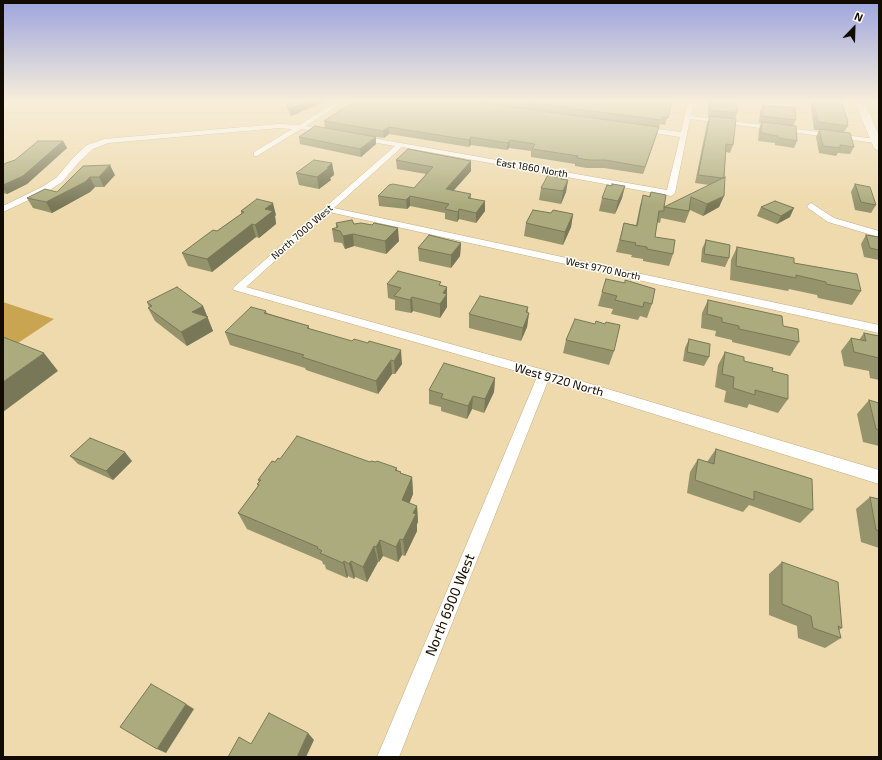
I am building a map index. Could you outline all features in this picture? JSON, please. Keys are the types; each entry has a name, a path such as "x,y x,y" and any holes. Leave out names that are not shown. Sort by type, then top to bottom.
{"street":[{"name":"East 1860 North","path":"3,210 45,189 59,180 77,159 90,147 107,141 165,135"},
{"path":"257,154 286,135"},
{"name":"East 1860 North","path":"350,135 671,193 684,135"},
{"path":"821,135 878,144"},
{"name":"North 7000 West","path":"238,288 400,145"},
{"path":"811,206 831,220 879,234"},
{"name":"West 9770 North","path":"328,209 879,329"},
{"name":"West 9720 North","path":"238,288 544,375 879,477"},
{"name":"North 6900 West","path":"388,757 544,375"}],"shaded area":[{"path":"3,302 54,319 3,353"}],"building":[{"path":"301,135 367,135 376,137 360,149 299,137"},
{"path":"441,135 656,135 645,167 605,160 589,160 577,158 578,156 532,149 535,144 510,140 508,143 471,137 469,140"},
{"path":"706,135 734,135 733,145 726,144 724,178 698,175"},
{"path":"775,135 797,135 797,141 778,138 778,136"},
{"path":"821,135 851,135 854,147 840,145 840,148 823,146"},
{"path":"38,141 63,141 23,176 3,185 3,165 15,160"},
{"path":"408,149 471,161 446,189 471,194 468,198 485,201 476,213 459,209 458,212 445,209 449,204 410,196 406,200 378,196 389,185 393,184 414,188 433,167 396,160"},
{"path":"314,160 332,163 327,168 329,168 317,177 296,173"},
{"path":"110,165 99,177 90,177 85,182 46,202 27,198 45,189 57,192 83,166"},
{"path":"549,173 563,175 561,179 568,180 563,191 541,188"},
{"path":"725,177 724,196 707,204 691,197 689,211 664,207"},
{"path":"612,184 625,186 618,201 602,198 607,185 612,186"},
{"path":"855,184 870,187 876,205 861,202"},
{"path":"651,192 666,195 664,211 659,211 655,237 675,240 673,254 647,249 647,247 635,245 636,243 620,240 624,223 637,226 643,195 650,197"},
{"path":"257,199 273,203 265,209 273,211 255,225 252,224 207,259 182,253 213,230 217,231 244,212 241,211"},
{"path":"775,201 794,208 781,216 761,207"},
{"path":"533,210 551,213 553,210 573,214 565,232 526,223"},
{"path":"352,220 354,224 361,223 372,225 374,223 398,228 385,241 353,234 343,236 340,231 332,229 338,227 336,223"},
{"path":"429,235 461,243 451,255 418,248"},
{"path":"866,235 879,237 879,250 870,248"},
{"path":"706,240 730,245 729,258 704,254"},
{"path":"737,247 794,258 794,263 857,274 861,291 826,284 826,282 796,275 796,278 736,266"},
{"path":"398,271 441,282 439,285 447,287 443,293 447,294 440,304 412,297 410,300 394,296 401,288 387,284"},
{"path":"606,279 625,283 625,280 655,289 652,304 644,302 643,307 615,300 617,296 602,292"},
{"path":"177,287 203,306 192,312 208,317 181,332 148,308 152,306 147,302"},
{"path":"480,296 528,307 526,312 529,313 523,328 469,314"},
{"path":"708,300 782,316 783,326 798,329 799,342 739,329 739,326 722,322 722,318 707,314"},
{"path":"251,307 266,311 264,313 309,326 307,328 352,341 354,339 368,343 369,341 401,350 394,361 391,360 376,381 302,357 304,355 225,332"},
{"path":"575,319 595,324 596,321 605,324 606,322 620,325 614,351 566,340"},
{"path":"864,333 879,336 879,358 854,352 851,338 866,341"},
{"path":"3,337 44,353 3,382"},
{"path":"689,339 710,344 709,357 687,352"},
{"path":"725,352 744,357 744,361 773,368 772,371 788,375 788,399 755,390 755,395 733,388 734,377 722,374"},
{"path":"444,363 495,378 485,399 473,396 468,406 441,398 443,394 429,390"},
{"path":"869,400 879,403 879,430 876,429"},
{"path":"297,436 370,462 377,461 397,468 395,470 412,477 402,500 417,506 413,513 416,514 403,540 400,539 396,547 380,540 376,547 374,546 363,567 351,561 349,564 344,561 343,563 320,553 322,551 317,548 318,547 238,513 259,485 257,484 261,480 258,480 272,461 275,462 278,458 280,459"},
{"path":"90,438 125,452 106,471 70,456"},
{"path":"716,449 812,479 813,510 754,491 754,500 695,480 698,459 714,464"},
{"path":"870,497 879,499 879,531 876,530"},
{"path":"782,562 838,582 842,628 838,626 841,638 813,628 811,616 782,604"},
{"path":"151,684 186,704 157,749 120,727"},
{"path":"269,713 308,733 297,757 228,757 239,737 251,744"}]}
